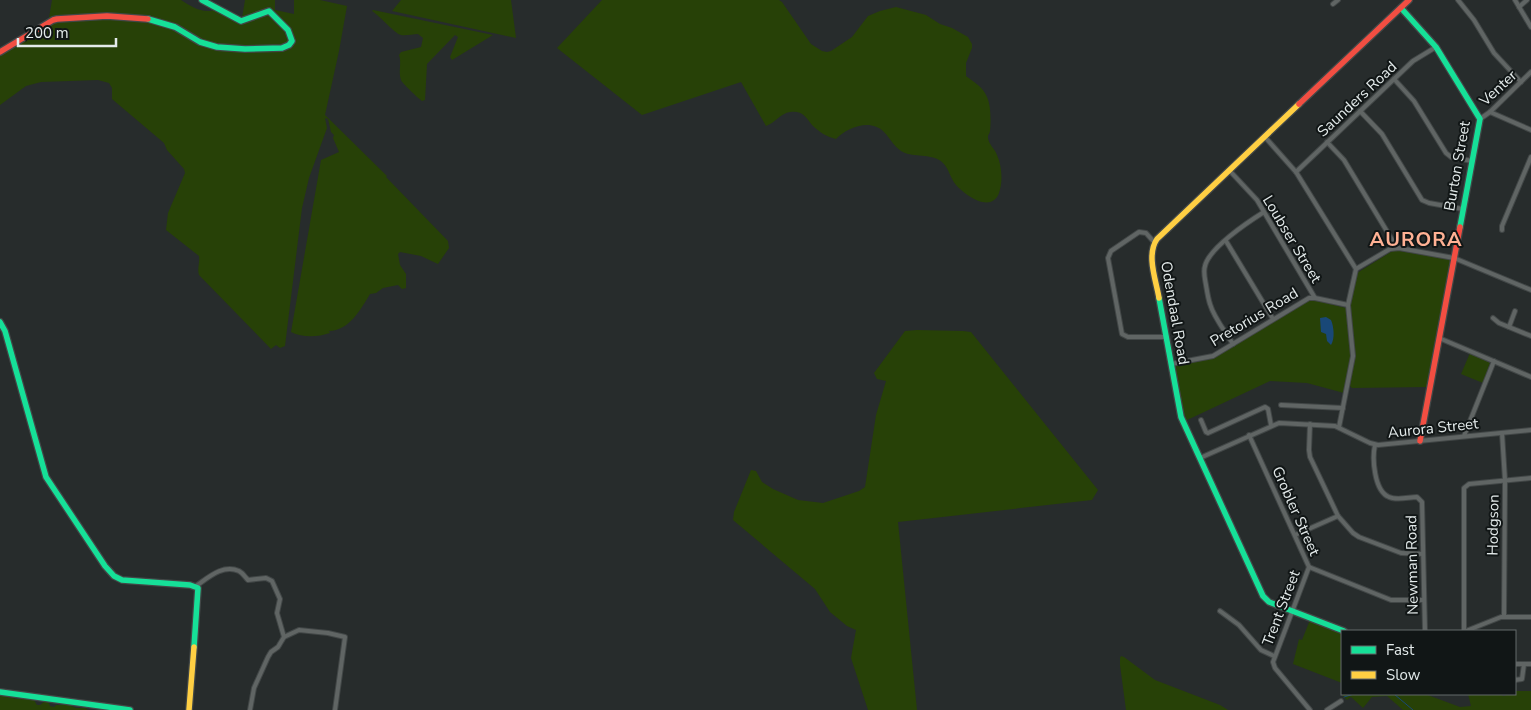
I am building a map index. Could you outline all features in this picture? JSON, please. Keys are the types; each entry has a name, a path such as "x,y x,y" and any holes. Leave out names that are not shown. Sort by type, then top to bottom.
{"street":[{"path":"0,52 53,20 113,16 143,18 168,25 178,28 200,42 215,46 282,48 288,47 291,44 292,38 288,29 269,11 241,21 202,0"},
{"path":"1333,4 1338,0"},
{"name":"Odendaal Road","path":"1292,611 1266,601 1263,596 1181,418 1152,260 1152,247 1154,242 1409,0"},
{"path":"1458,0 1474,20 1494,53 1521,82"},
{"path":"1462,4 1467,0"},
{"path":"1515,0 1531,27"},
{"path":"1519,7 1527,0"},
{"name":"Burton Street","path":"1401,8 1436,47 1480,119 1420,441"},
{"name":"Saunders Road","path":"1296,172 1414,61 1436,47"},
{"name":"Venter","path":"1480,119 1490,112 1531,72"},
{"path":"1394,79 1414,101 1446,153 1472,161"},
{"path":"1360,111 1382,134 1422,200 1427,203 1463,209"},
{"path":"1490,112 1531,130"},
{"path":"1264,137 1296,172 1356,270"},
{"path":"1327,142 1344,160 1397,248"},
{"path":"1502,230 1531,157"},
{"name":"Loubser Street","path":"1229,170 1254,196 1315,298"},
{"path":"1233,344 1211,307 1204,275 1205,266 1209,257 1241,227 1264,212"},
{"path":"1154,242 1146,233 1139,232 1111,252 1108,258 1122,334 1128,337 1166,338"},
{"path":"1226,241 1273,319"},
{"path":"1339,428 1353,353 1348,305 1353,275 1356,270 1390,249 1397,248 1454,258 1531,290"},
{"name":"Pretorius Road","path":"1171,364 1213,356 1306,299 1315,298 1348,305"},
{"path":"1509,327 1514,311"},
{"path":"1493,318 1499,323 1531,336"},
{"path":"0,322 8,343 45,474 104,566 114,576 122,580 190,584 196,586 199,592 189,710"},
{"path":"1439,338 1531,377"},
{"path":"1464,436 1494,361"},
{"path":"1281,405 1343,408"},
{"path":"1200,420 1208,433 1265,407 1268,409 1271,425"},
{"name":"Aurora Street","path":"1200,458 1271,425 1282,422 1331,425 1375,445 1531,430"},
{"path":"1310,424 1310,455 1338,516 1350,530 1359,537 1401,553 1423,554"},
{"name":"Hodgson","path":"1502,433 1505,480 1504,617"},
{"name":"Grobler Street","path":"1249,435 1309,567 1391,600 1424,600"},
{"name":"Newman Road","path":"1375,445 1374,474 1382,492 1394,498 1417,497 1423,503 1425,630"},
{"path":"1465,630 1463,489 1469,484 1531,478"},
{"path":"1295,535 1338,516"},
{"name":"Trent Street","path":"1274,656 1309,567"},
{"path":"196,586 214,573 227,570 240,572 248,580 270,579 280,599 277,612 284,636"},
{"path":"1220,611 1239,625 1260,650 1274,656 1274,667 1310,710"},
{"path":"1292,611 1341,630"},
{"path":"1468,630 1504,617 1531,618"},
{"path":"250,710 254,688 269,654 278,647 284,636 302,630 345,637 335,710"},
{"path":"1516,664 1531,664"},
{"path":"1516,680 1522,678 1524,664"},
{"path":"0,692 130,710"},
{"path":"1327,710 1341,700"}],"green space":[{"path":"52,0 181,0 203,11 217,9 242,18 245,0 275,0 275,10 294,14 294,0 320,0 347,6 325,115 387,176 448,241 449,248 438,264 421,256 400,252 398,254 400,265 406,274 406,288 402,289 398,285 383,288 376,293 370,294 354,318 343,327 329,331 330,333 316,336 305,336 291,332 321,160 339,152 328,119 325,118 327,128 309,178 302,208 285,346 280,348 276,345 271,349 199,275 199,256 166,230 168,213 185,173 184,169 167,150 164,143 112,99 112,88 109,83 98,80 41,82 26,86 0,105 0,50 49,18"},
{"path":"401,0 511,0 516,38 392,11"},
{"path":"602,0 779,0 811,44 827,52 852,37 868,16 880,11 896,7 926,15 968,37 972,44 966,63 966,76 981,88 988,100 991,123 988,138 999,159 1001,169 999,193 990,202 978,201 956,185 946,167 938,159 905,153 884,132 873,125 853,128 836,139 820,132 803,115 794,112 784,114 766,126 741,82 642,115 557,48"},
{"path":"373,10 493,35 452,60 450,57 458,37 455,35 427,64 425,100 422,101 401,80 399,55 401,52 421,47 423,38 418,34 398,34"},
{"path":"1394,250 1451,261 1428,387 1352,388 1350,386 1355,353 1350,302 1357,273"},
{"path":"1310,299 1346,308 1351,353 1344,393 1307,383 1270,381 1185,421 1175,366 1213,358"},
{"path":"905,331 971,332 1098,490 1092,500 898,522 917,710 868,710 851,658 856,630 847,626 830,612 815,589 733,520 734,512 751,470 756,471 762,482 798,500 823,503 859,491 865,487 876,415 886,381 877,379 874,373"},
{"path":"1470,353 1490,363 1483,383 1461,374"},
{"path":"1310,620 1341,633 1341,683 1293,664 1299,639 1302,640"},
{"path":"1121,656 1155,680 1220,705 1228,710 1126,710 1120,665"},
{"path":"1516,691 1531,691 1531,710 1403,710 1387,696 1372,697 1363,708 1351,697 1347,700 1342,695 1428,695 1460,707 1471,706 1468,695 1516,695"},
{"path":"0,694 14,698 34,700 37,705 45,701 54,707 56,705 69,705 88,710 0,710"}],"water":[{"path":"1326,317 1331,320 1333,326 1334,336 1331,345 1327,341 1326,334 1321,332 1320,318"}],"waterway":[{"path":"1344,697 1351,695"},
{"path":"1395,695 1413,710"}],"traffic: fast":[{"path":"148,19 175,27 200,42 217,47 245,49 282,48 289,45 292,41 288,30 269,11 241,21 202,0"},
{"path":"1401,8 1436,47 1480,119 1460,227"},
{"path":"1159,298 1181,417 1263,596 1269,602 1341,630"},
{"path":"0,322 5,331 46,477 105,566 114,576 122,580 190,585 198,588 194,647"},
{"path":"0,692 130,710"}],"traffic: slow":[{"path":"1159,298 1152,260 1152,252 1157,239 1299,104"},
{"path":"189,710 194,647"}],"traffic: jam":[{"path":"1299,104 1409,0"},
{"path":"0,52 57,19 107,16 148,19"},
{"path":"1420,441 1460,227"}],"district":[{"name":"AURORA","path":"1416,239"}]}
